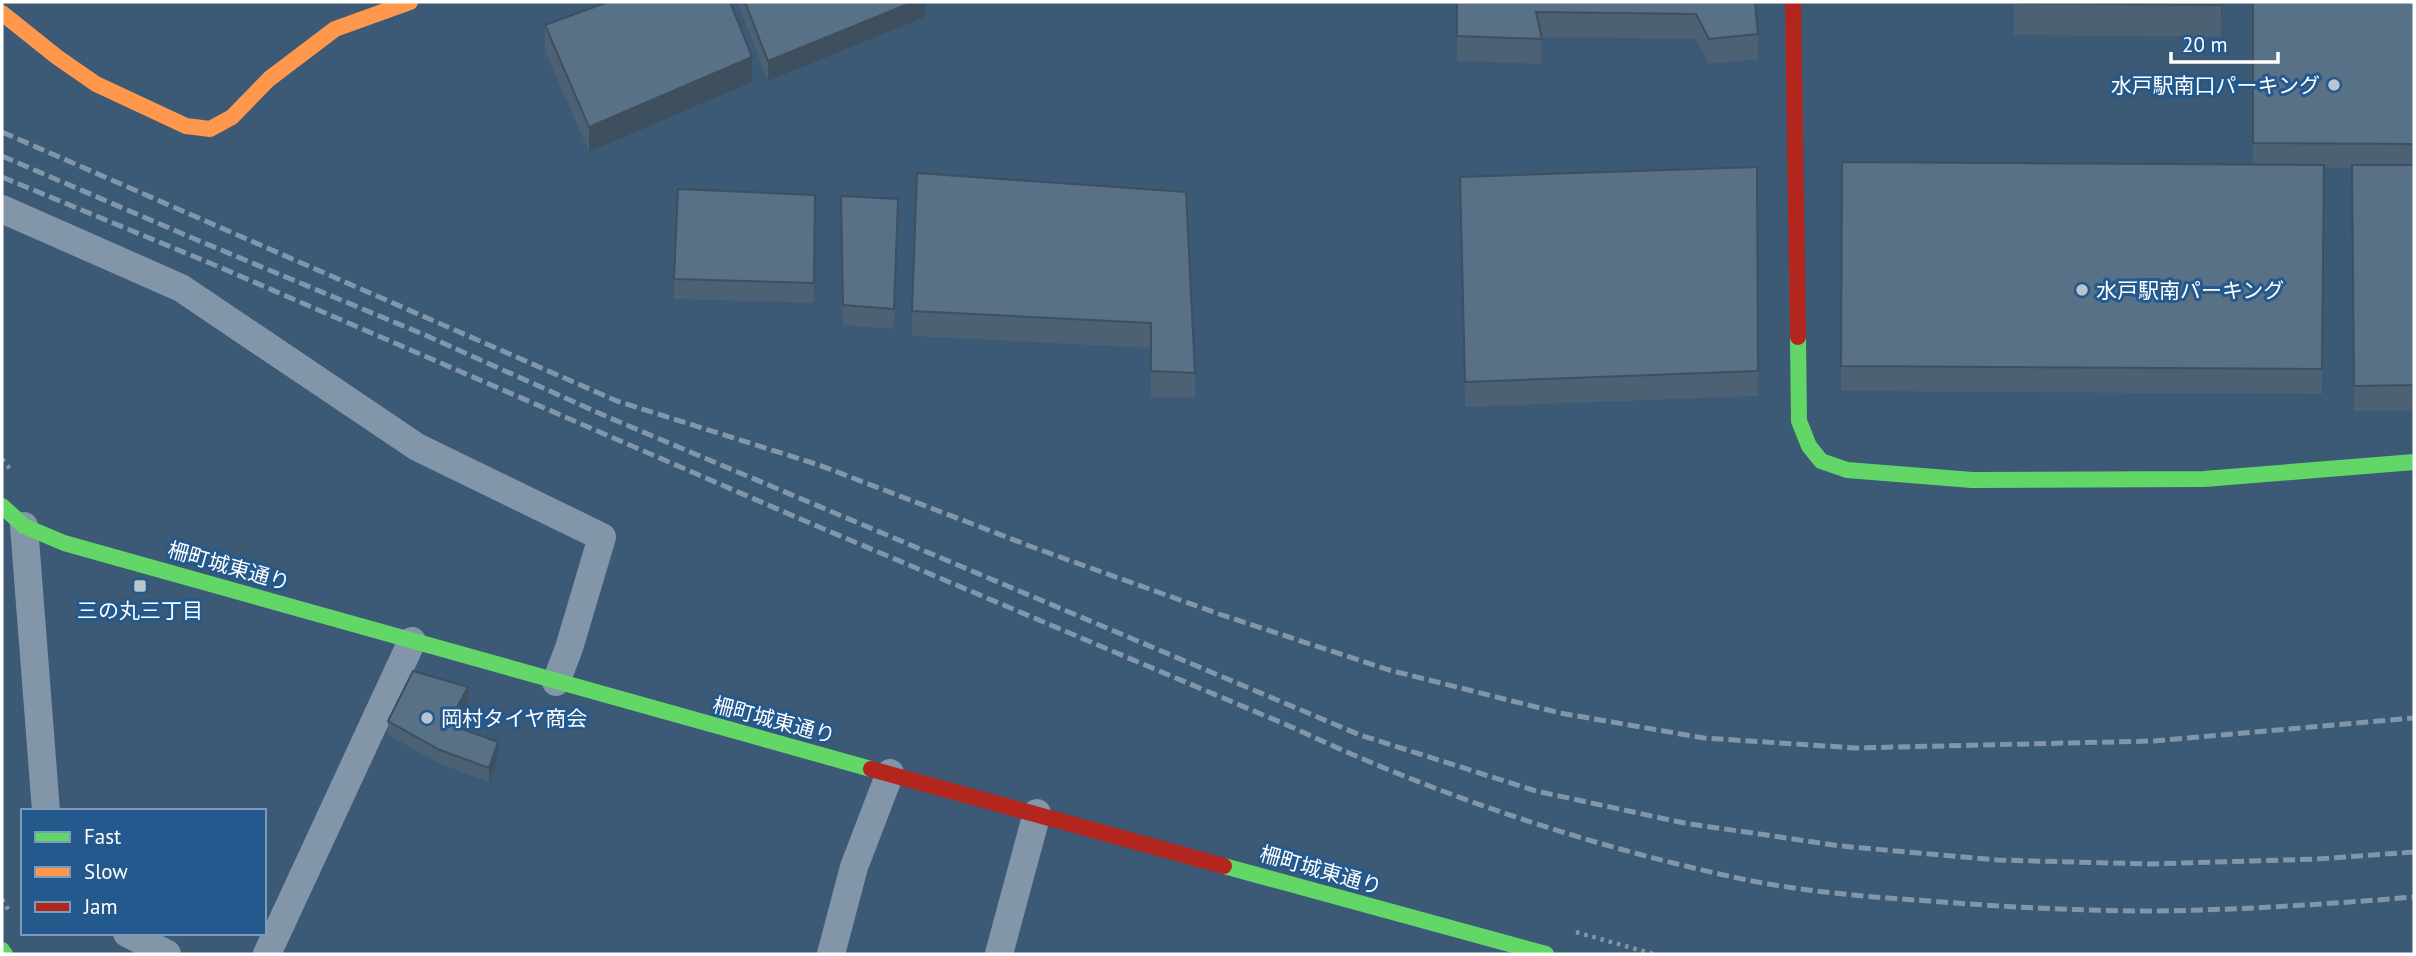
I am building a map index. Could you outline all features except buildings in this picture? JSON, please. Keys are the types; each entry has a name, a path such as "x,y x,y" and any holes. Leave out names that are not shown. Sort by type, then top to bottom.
{"main road":[{"path":"2,13 96,84 186,126 210,129 232,117 268,79 335,29 410,2"},
{"path":"1793,2 1799,421 1809,446 1821,461 1847,470 1972,480 2025,481 2204,479 2414,462"},
{"name":"柵町城東通り","path":"2,506 24,526 64,543 556,682 1546,954"},
{"path":"2,950 5,954"}],"street":[{"path":"2,209 181,288 417,447 602,537 569,648 556,682"},
{"path":"24,526 46,809"},
{"path":"267,954 412,641"},
{"path":"831,954 854,867 890,773"},
{"path":"999,954 1037,813"},
{"path":"131,935 167,954"}],"path":[{"path":"2,899 12,917"}],"railway":[{"path":"2,132 617,401 819,465 1035,548 1219,614 1389,670 1560,713 1704,738 1856,748 2153,741 2414,718"},
{"path":"2,156 425,335 610,418 1360,735 1536,791 1684,823 1841,846 1997,860 2150,864 2317,859 2414,852"},
{"path":"2,177 217,266 1348,753 1459,797 1573,835 1747,880 1861,896 2042,908 2155,911 2414,897"}],"traffic: fast":[{"path":"1798,337 1799,421 1809,446 1821,461 1847,470 1972,480 2204,479 2414,462"},
{"path":"2,506 24,526 64,543 871,769"},
{"path":"1224,866 1546,954"},
{"path":"2,950 5,954"}],"traffic: slow":[{"path":"2,13 96,84 186,126 210,129 232,117 269,79 335,29 410,2"}],"traffic: jam":[{"path":"1793,2 1798,337"},
{"path":"871,769 1224,866"}],"place":[{"name":"水戸駅南口パーキング","path":"2334,85"},
{"name":"水戸駅南パーキング","path":"2082,290"},
{"name":"三の丸三丁目","path":"140,586"},
{"name":"岡村タイヤ商会","path":"427,718"}]}
